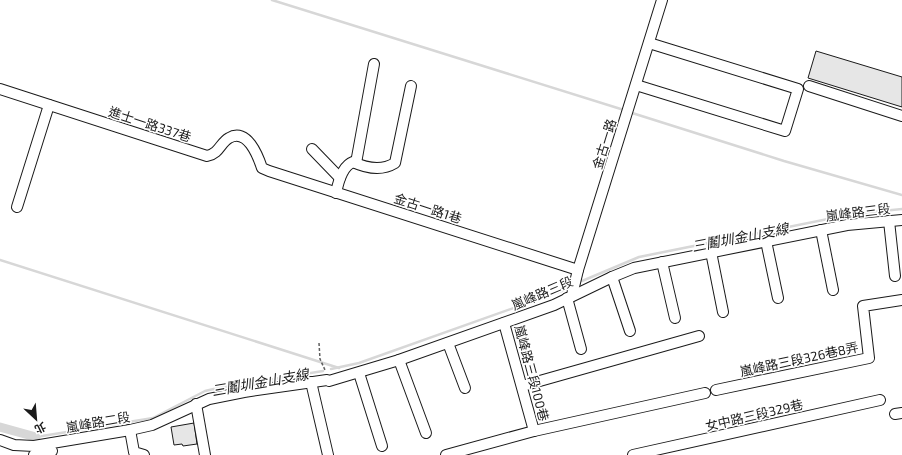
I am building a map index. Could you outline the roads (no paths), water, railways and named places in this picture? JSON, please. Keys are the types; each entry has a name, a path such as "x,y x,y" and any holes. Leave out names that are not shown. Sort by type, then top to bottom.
{"street":[{"name":"金古一路","path":"570,297 662,0"},
{"path":"636,85 785,131 798,89 649,43"},
{"path":"356,163 374,64"},
{"path":"336,192 340,178 349,163 352,162 361,166 379,168 395,163 411,86"},
{"path":"808,86 902,116"},
{"name":"進士一路337巷","path":"0,89 208,156 214,155 229,138 239,136 249,141 258,155 262,168 269,171"},
{"path":"17,207 49,105"},
{"path":"312,150 340,178"},
{"name":"金古一路1巷","path":"269,171 578,270"},
{"name":"嵐峰路三段","path":"196,404 209,399 244,392 311,382 329,381 359,373 400,360 554,305 634,268 847,225 902,220"},
{"path":"889,221 895,276"},
{"path":"821,230 833,290"},
{"path":"766,241 778,298"},
{"path":"711,252 723,312"},
{"path":"662,262 675,318"},
{"path":"612,277 630,331"},
{"path":"570,297 581,349"},
{"name":"嵐峰路三段326巷8弄","path":"716,390 869,358 863,306 902,300"},
{"name":"嵐峰路三段100巷","path":"504,323 534,431"},
{"path":"522,386 699,336"},
{"path":"448,343 464,388"},
{"path":"400,360 426,433"},
{"path":"359,373 382,446"},
{"path":"311,382 328,455"},
{"path":"446,455 534,431 705,393"},
{"name":"女中路三段329巷","path":"633,455 880,400"},
{"path":"196,404 205,455"},
{"name":"嵐峰路二段","path":"0,440 14,445 52,450 152,425 196,404"},
{"path":"130,430 134,452 144,455"},
{"path":"34,455 52,450"}],"waterway":[{"path":"272,0 624,110"},
{"path":"629,112 784,161 902,195"},
{"name":"三鬮圳金山支線","path":"582,281 639,257 853,214 902,209"},
{"path":"0,260 339,368"},
{"name":"三鬮圳金山支線","path":"331,369 359,363 567,289"},
{"name":"三鬮圳金山支線","path":"36,437 153,418 205,391 323,371"},
{"path":"0,427 36,437"}]}
